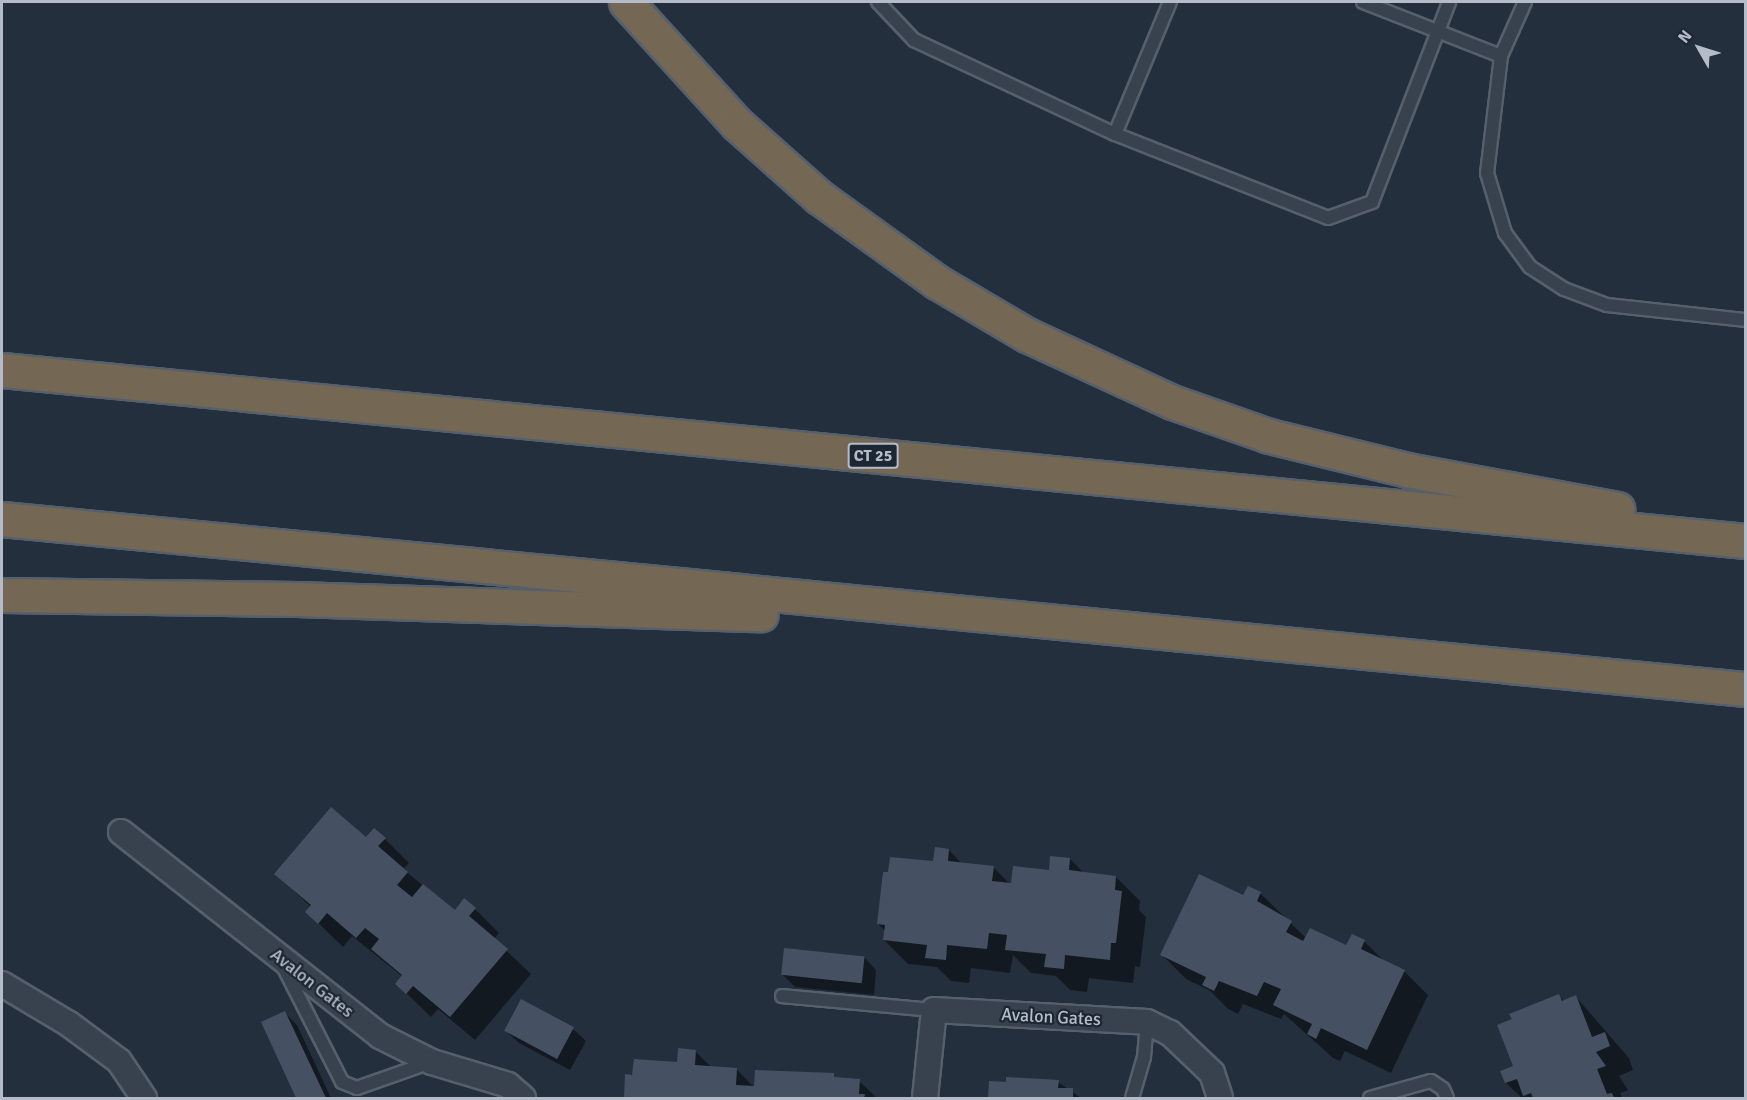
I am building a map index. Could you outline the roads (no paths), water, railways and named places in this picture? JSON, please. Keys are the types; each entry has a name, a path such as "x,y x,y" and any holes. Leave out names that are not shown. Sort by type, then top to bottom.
{"highway":[{"path":"626,2 730,117 819,197 937,282 1072,357 1172,402 1314,448 1407,470 1746,533"},
{"name":"CT 25","path":"2,370 1746,541"},
{"path":"2,519 1746,689"},
{"path":"2,595 297,599 1068,624"}],"street":[{"name":"Avalon Gates","path":"121,832 380,1036 432,1062 508,1085 524,1098"},
{"path":"2,984 69,1024 119,1061 144,1098"},
{"name":"Avalon Gates","path":"934,1010 1147,1022 1170,1033 1212,1073 1220,1098"},
{"path":"925,1098 934,1010"}],"lane":[{"path":"878,2 914,40 1115,134 1328,218 1372,202 1449,2"},
{"path":"1115,134 1170,2"},
{"path":"1363,2 1501,56"},
{"path":"1525,2 1501,56 1487,173 1505,233 1530,267 1564,289 1607,305 1746,320"},
{"path":"278,956 342,1082 357,1088 432,1062"},
{"path":"782,996 934,1010"},
{"path":"1132,1098 1144,1057 1147,1022"},
{"path":"1370,1098 1431,1081 1443,1089 1447,1098"}]}
